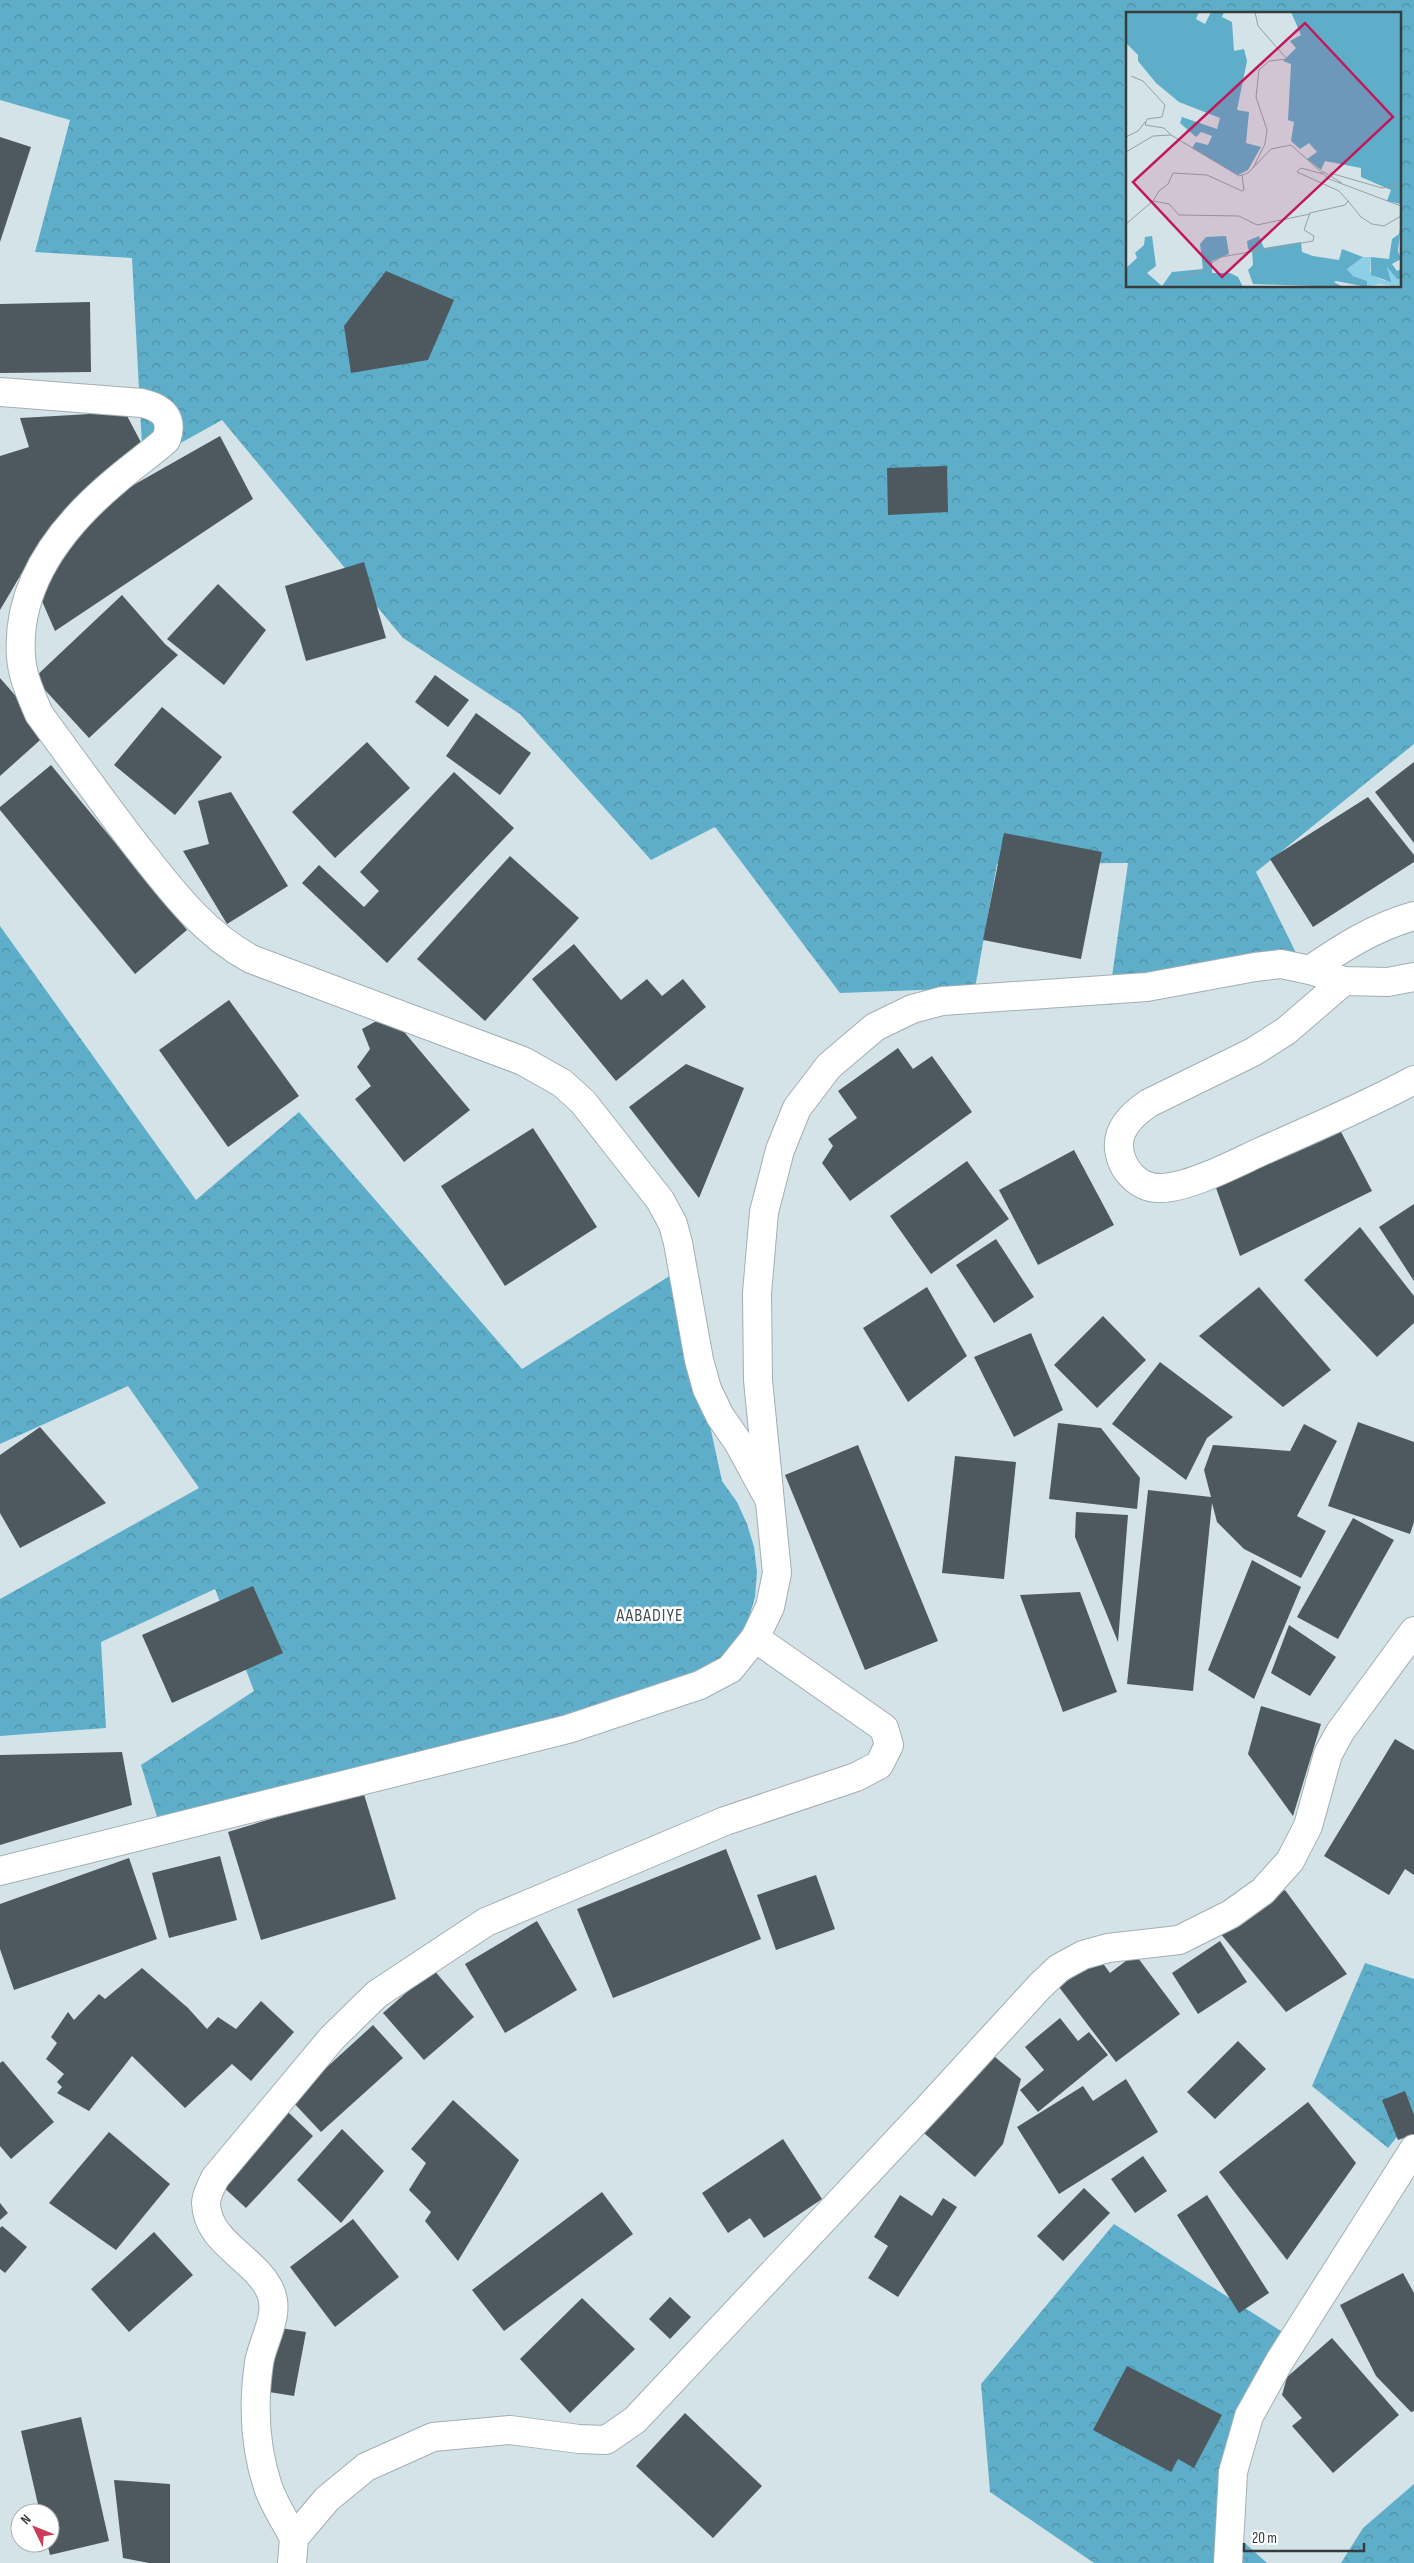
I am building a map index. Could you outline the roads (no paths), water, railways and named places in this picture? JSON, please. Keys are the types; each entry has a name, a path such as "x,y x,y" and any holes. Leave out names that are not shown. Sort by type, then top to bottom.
{"street":[{"path":"0,392 142,403 162,410 169,419 170,430 166,440 112,484 82,513 55,545 38,570 27,598 21,627 21,657 27,686 39,714 168,886 193,915 232,949 251,959 523,1061 562,1083 583,1102 660,1200 672,1224 678,1242 698,1360 707,1389 720,1416 738,1442 769,1499"},
{"path":"1310,970 1350,943 1404,919 1414,904"},
{"path":"0,1871 568,1729 700,1685 730,1669 755,1638 770,1606 777,1573 758,1380 756,1294 764,1212 780,1150 796,1108 829,1066 875,1027 912,1009 942,1001 1147,987 1280,964 1344,980 1388,982 1414,977"},
{"path":"1344,980 1286,1031 1253,1052 1149,1103 1134,1114 1124,1127 1118,1141 1119,1156 1126,1169 1136,1181 1145,1186 1161,1188 1206,1177 1378,1099 1414,1080"},
{"path":"293,2550 328,2499 366,2466 433,2437 510,2430 579,2439 606,2440 635,2420 1040,1986 1060,1968 1083,1955 1108,1948 1179,1940 1231,1914 1263,1891 1290,1861 1308,1826 1328,1754 1340,1732 1414,1631"},
{"path":"293,2550 268,2488 259,2452 256,2421 259,2363 274,2312 272,2294 260,2276 222,2238 209,2219 206,2201 215,2178 332,2038 376,1994 486,1922 724,1820 856,1777 879,1765 889,1745 884,1728 755,1638"},
{"path":"1228,2563 1233,2472 1249,2416 1279,2362 1414,2149"}],"district":[{"name":"AABADIYE","path":"650,1615"}]}
